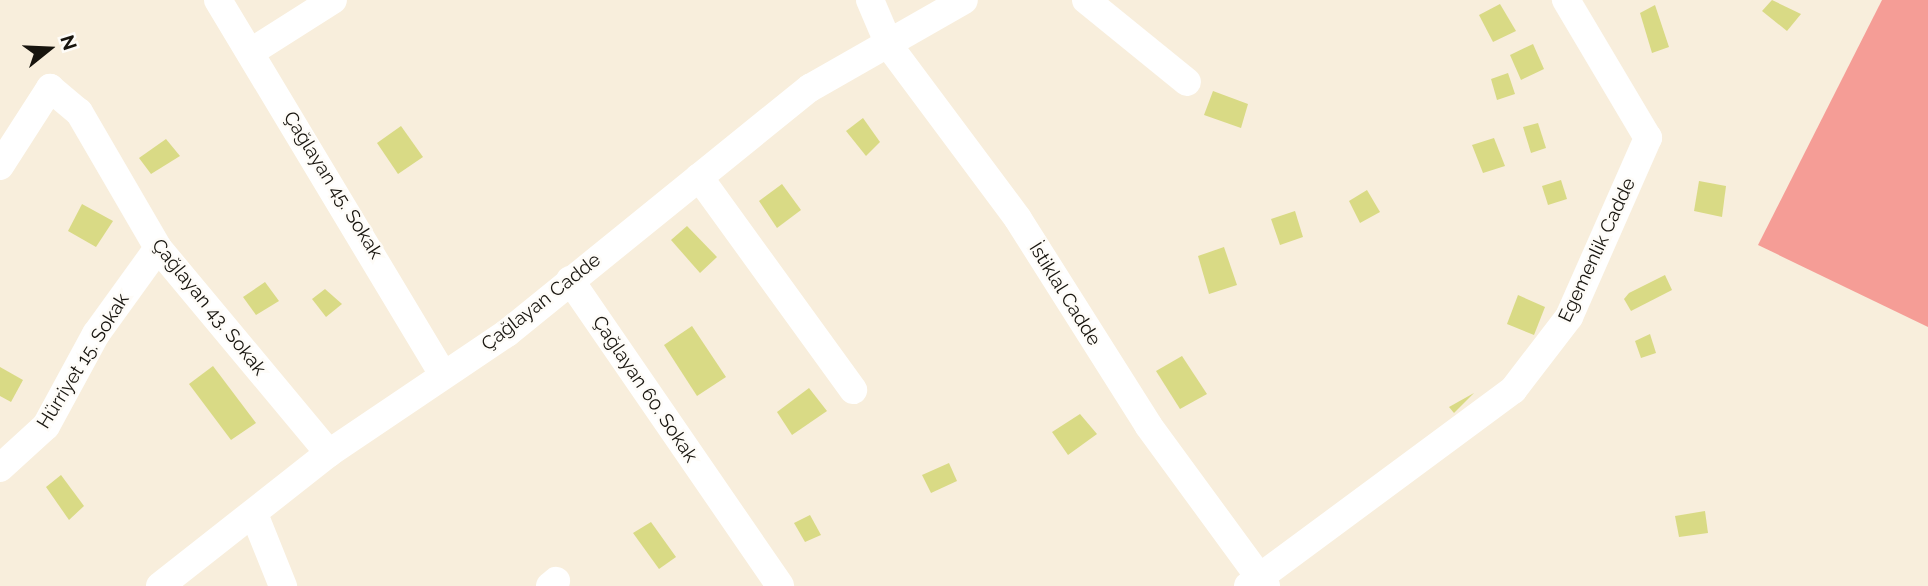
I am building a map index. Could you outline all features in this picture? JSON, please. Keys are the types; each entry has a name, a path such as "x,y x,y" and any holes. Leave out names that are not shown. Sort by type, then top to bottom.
{"street":[{"name":"Çağlayan 45. Sokak","path":"218,0 442,373"},
{"path":"251,52 333,0"},
{"name":"İstiklal Cadde","path":"870,0 890,47 1018,219 1148,425 1258,583"},
{"name":"Çağlayan Cadde","path":"160,586 329,453 442,373 507,333 810,88 890,47 964,0"},
{"path":"1086,0 1187,82"},
{"name":"Egemenlik Cadde","path":"1258,583 1513,390 1569,317 1648,138 1566,0"},
{"name":"Çağlayan 43. Sokak","path":"0,166 50,88 79,112 158,247 329,453"},
{"path":"699,177 853,390"},
{"name":"Hürriyet 15. Sokak","path":"0,468 46,426 96,334 158,247"},
{"name":"Çağlayan 60. Sokak","path":"570,280 780,586"},
{"path":"254,514 283,586"}],"shaded area":[{"path":"1882,0 1928,0 1928,327 1758,245"}],"building":[{"path":"1772,0 1801,14 1787,31 1762,11"},
{"path":"1500,4 1516,31 1493,42 1479,15"},
{"path":"1655,5 1669,47 1652,53 1640,13"},
{"path":"1533,44 1544,69 1521,80 1510,55"},
{"path":"1508,73 1515,94 1497,100 1491,79"},
{"path":"1213,91 1248,104 1241,128 1204,115"},
{"path":"863,118 880,142 866,156 846,131"},
{"path":"1538,123 1546,148 1531,153 1523,127"},
{"path":"401,126 423,157 398,174 377,143"},
{"path":"1494,138 1505,166 1483,173 1472,145"},
{"path":"166,139 180,156 151,174 139,158"},
{"path":"1561,180 1567,199 1548,205 1542,186"},
{"path":"1699,181 1726,186 1722,217 1694,211"},
{"path":"782,184 801,210 777,228 759,201"},
{"path":"1367,190 1380,212 1360,223 1349,201"},
{"path":"82,204 113,221 96,247 68,231"},
{"path":"1295,211 1303,237 1280,245 1271,219"},
{"path":"687,226 717,257 700,273 671,240"},
{"path":"1224,247 1237,285 1209,294 1198,256"},
{"path":"1665,275 1672,290 1631,311 1624,299 1629,293"},
{"path":"265,282 279,301 256,315 243,297"},
{"path":"325,289 342,304 326,317 312,299"},
{"path":"1518,295 1545,307 1534,335 1507,324"},
{"path":"692,326 726,377 697,396 664,345"},
{"path":"1650,334 1656,353 1641,358 1635,341"},
{"path":"1182,356 1207,394 1180,409 1156,371"},
{"path":"213,366 256,423 231,440 189,384"},
{"path":"0,367 23,380 11,402 0,396"},
{"path":"809,388 827,411 792,435 777,412"},
{"path":"1474,393 1454,413 1449,407"},
{"path":"1080,414 1097,434 1068,455 1052,432"},
{"path":"949,463 957,481 931,493 922,475"},
{"path":"61,475 84,506 69,520 46,487"},
{"path":"1705,511 1708,533 1679,537 1675,516"},
{"path":"810,515 821,535 805,542 794,523"},
{"path":"651,522 676,557 659,569 633,533"}]}
